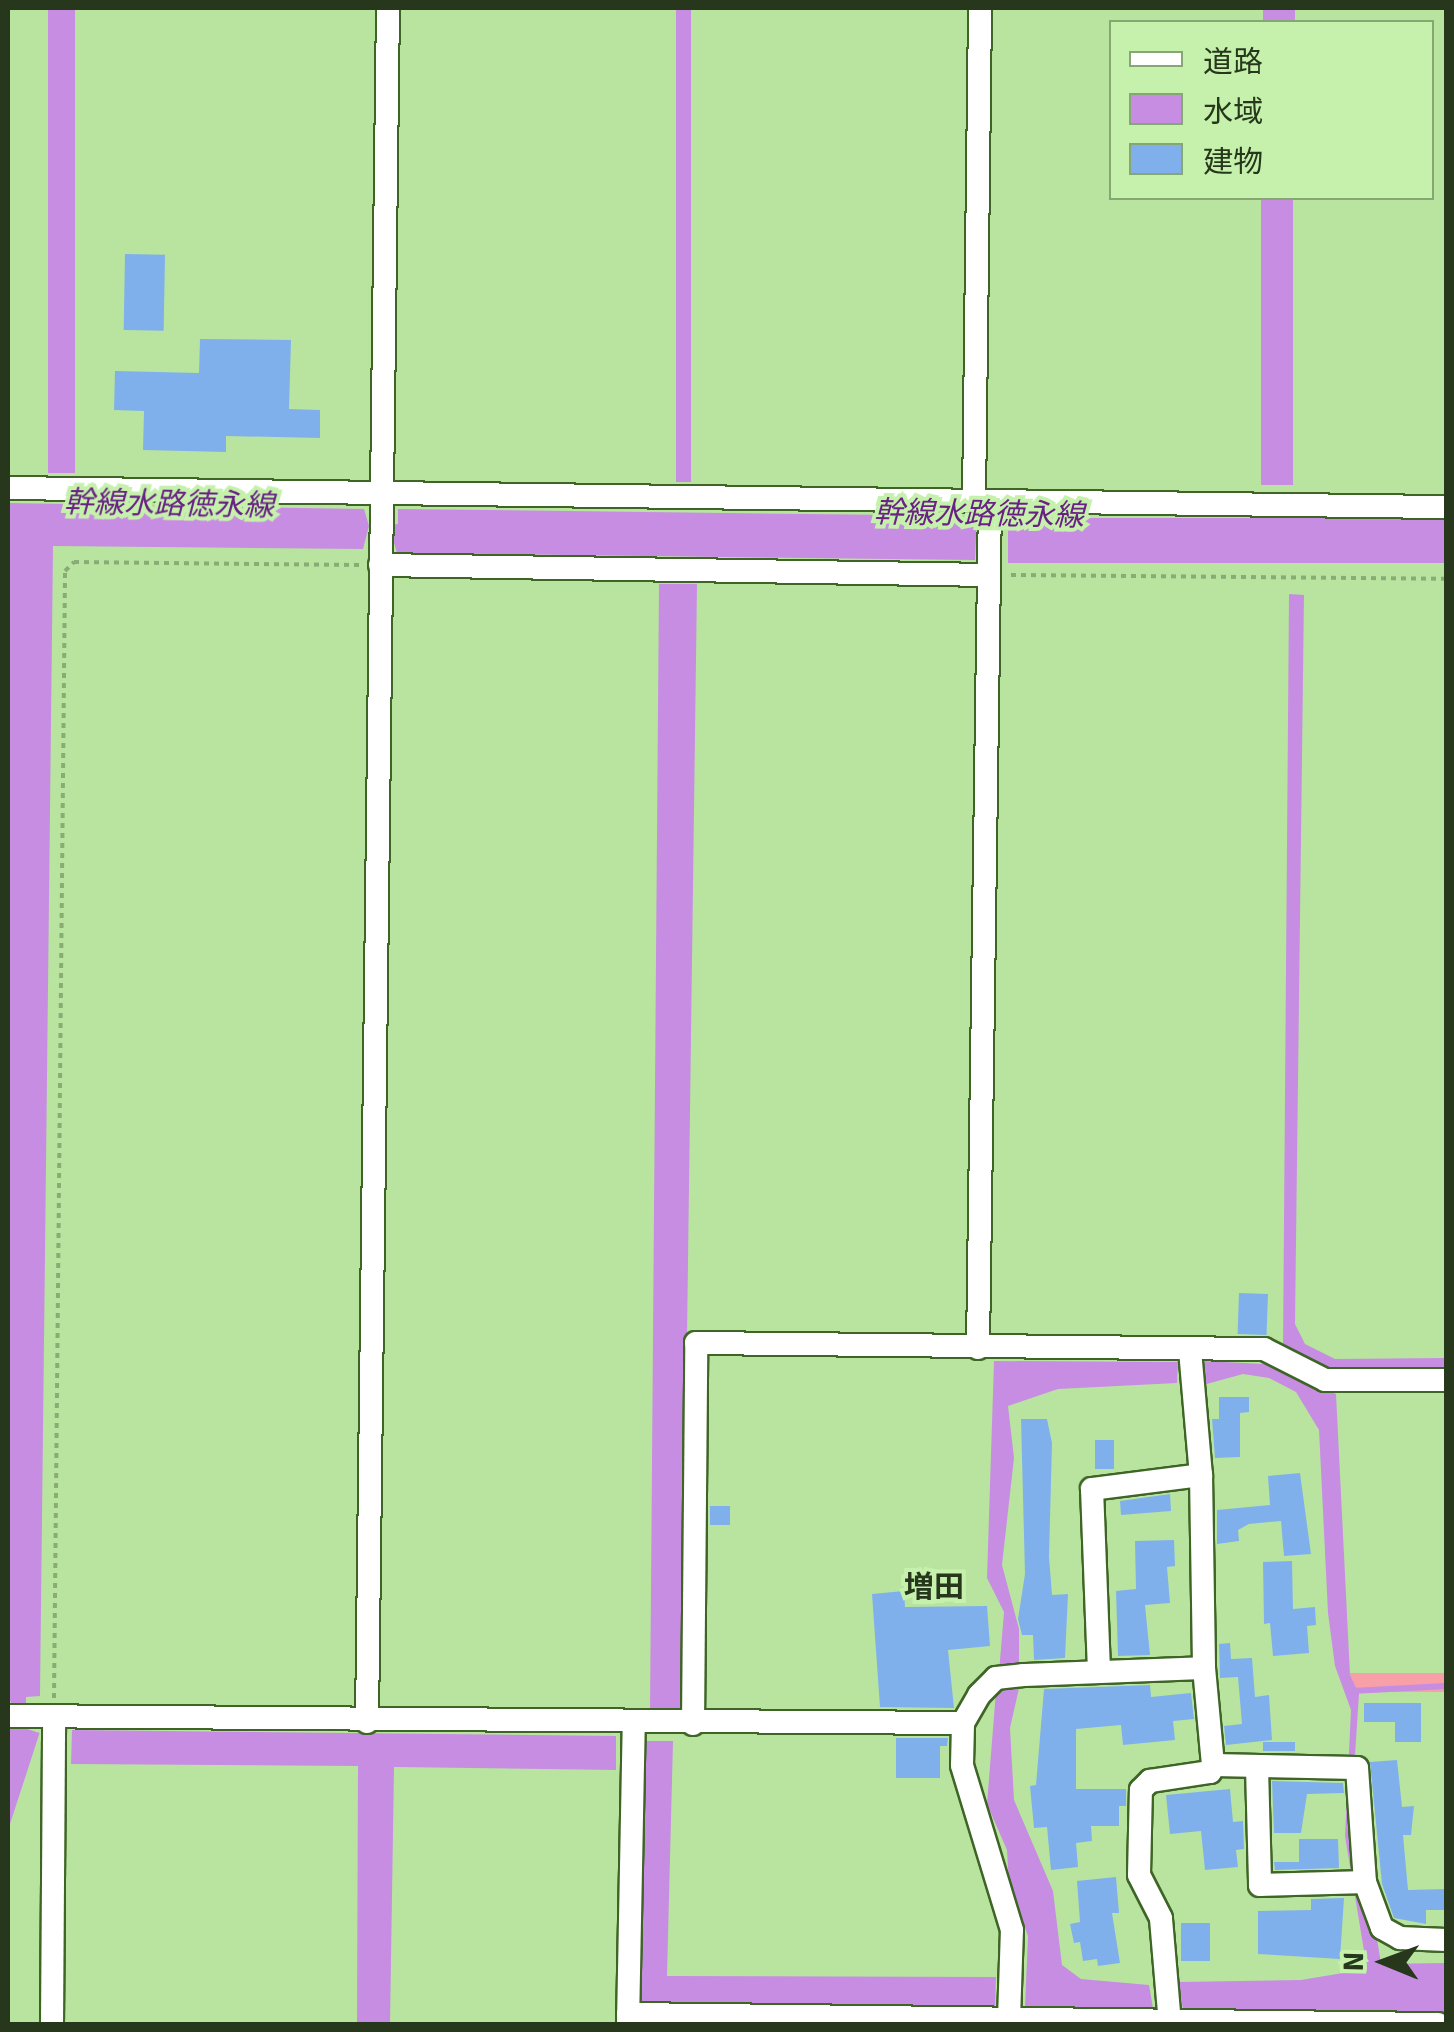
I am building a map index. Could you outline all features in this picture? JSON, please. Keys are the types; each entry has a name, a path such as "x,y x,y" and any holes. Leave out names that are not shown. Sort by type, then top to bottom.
{"street":[{"path":"367,1722 388,8"},
{"path":"978,1348 990,525 982,501 980,8"},
{"path":"8,488 1446,507"},
{"path":"380,566 988,575"},
{"path":"693,1724 696,1343 1264,1349 1325,1380 1446,1380"},
{"path":"1170,2022 1161,1918 1139,1875 1141,1790 1150,1781 1210,1772 1213,1765 1204,1668 1201,1475 1190,1350"},
{"path":"1099,1671 1092,1488 1201,1475"},
{"path":"1009,2000 1012,1930 962,1765 962,1724 996,1678 1204,1668"},
{"path":"19,1716 367,1722 962,1724"},
{"path":"52,2024 54,1717"},
{"path":"634,1724 628,2020 894,2021 1009,2000 1170,2022 1438,2024"},
{"path":"1213,1765 1350,1766 1355,1882 1389,1935 1446,1940"},
{"path":"1257,1767 1260,1885 1355,1882"}],"path":[{"path":"54,1717 66,571 74,562 380,566"},
{"path":"988,575 1446,580"}],"shaded area":[{"path":"1350,1673 1446,1673 1446,1692 1350,1692"}],"water":[{"path":"48,8 75,8 75,473 48,473"},
{"path":"676,8 691,8 691,482 676,482"},
{"path":"1263,8 1295,8 1295,20 1263,20"},
{"path":"1261,200 1293,200 1293,485 1261,485"},
{"path":"8,503 364,509 369,526 363,549 53,546 40,1696 26,1697 26,1706 12,1705 8,1696"},
{"path":"398,509 977,516 975,560 397,553 389,525 398,524"},
{"path":"1008,518 1446,518 1446,563 1008,563"},
{"path":"659,584 697,584 682,1714 650,1713"},
{"path":"1289,594 1304,595 1295,1324 1305,1344 1335,1359 1446,1358 1446,1371 1333,1372 1283,1345"},
{"path":"994,1361 1178,1362 1177,1383 1058,1389 1008,1406 1014,1458 1002,1565 1019,1629 1019,1666 999,1672 1004,1612 987,1578"},
{"path":"1203,1361 1264,1364 1336,1394 1350,1675 1359,1694 1353,1786 1381,1964 1446,1963 1446,2012 1183,2009 1178,1982 1301,1980 1367,1969 1345,1836 1351,1710 1335,1666 1328,1613 1319,1430 1296,1392 1269,1378 1243,1374 1203,1385"},
{"path":"1007,1683 1020,1684 1010,1728 1014,1800 1053,1891 1062,1965 1081,1979 1149,1985 1153,2008 1025,2007 1028,1936 1009,1885 1007,1850 987,1804 996,1691"},
{"path":"12,1724 40,1733 8,1830 8,1736"},
{"path":"72,1730 616,1736 616,1770 394,1767 390,2024 357,2024 358,1766 71,1764"},
{"path":"644,1741 673,1741 667,1976 996,1977 995,2008 636,2008"}],"building":[{"path":"125,254 165,255 164,331 124,330"},
{"path":"200,339 291,340 289,409 320,410 320,438 226,436 226,452 143,450 144,411 114,410 115,371 199,373"},
{"path":"1239,1293 1268,1294 1267,1335 1238,1334"},
{"path":"1219,1397 1249,1397 1249,1412 1240,1413 1240,1457 1215,1458 1212,1419 1219,1419"},
{"path":"1021,1419 1047,1419 1052,1443 1049,1557 1052,1595 1068,1594 1065,1658 1034,1660 1033,1635 1022,1635 1018,1619 1025,1574"},
{"path":"1095,1440 1114,1440 1114,1469 1095,1469"},
{"path":"1300,1473 1311,1554 1284,1556 1281,1521 1249,1524 1238,1530 1239,1541 1217,1544 1217,1510 1270,1505 1268,1476"},
{"path":"1170,1494 1171,1511 1121,1515 1120,1501"},
{"path":"710,1506 730,1506 730,1525 710,1525"},
{"path":"1174,1540 1175,1566 1167,1567 1170,1603 1145,1605 1150,1655 1118,1656 1116,1591 1136,1589 1135,1541"},
{"path":"1292,1561 1293,1609 1315,1607 1316,1625 1307,1626 1309,1653 1273,1656 1270,1623 1264,1624 1263,1562"},
{"path":"904,1591 905,1607 987,1606 990,1646 948,1650 954,1708 880,1707 872,1594"},
{"path":"1230,1643 1231,1659 1252,1658 1255,1697 1269,1695 1272,1740 1226,1745 1224,1726 1242,1724 1238,1677 1220,1678 1219,1644"},
{"path":"1150,1685 1151,1697 1191,1693 1194,1719 1173,1721 1175,1740 1123,1745 1121,1725 1076,1729 1076,1789 1126,1789 1126,1806 1119,1806 1119,1826 1091,1826 1092,1841 1076,1843 1078,1867 1051,1870 1047,1827 1034,1828 1030,1786 1036,1785 1044,1689"},
{"path":"1364,1703 1421,1703 1421,1742 1395,1742 1395,1722 1364,1722"},
{"path":"896,1738 948,1738 947,1746 940,1746 940,1778 896,1778"},
{"path":"1263,1742 1295,1742 1295,1751 1263,1751"},
{"path":"1397,1760 1402,1807 1414,1806 1411,1835 1403,1835 1408,1890 1446,1889 1446,1910 1426,1910 1426,1924 1394,1918 1382,1884 1370,1762"},
{"path":"1272,1781 1343,1783 1344,1793 1307,1794 1301,1833 1274,1833"},
{"path":"1230,1789 1233,1822 1243,1821 1244,1849 1236,1850 1238,1867 1205,1870 1201,1831 1170,1834 1166,1795"},
{"path":"1299,1839 1338,1839 1339,1868 1275,1870 1274,1862 1299,1862"},
{"path":"1116,1877 1119,1913 1112,1913 1120,1963 1098,1966 1097,1959 1083,1961 1080,1942 1074,1943 1070,1924 1080,1922 1077,1881"},
{"path":"1344,1898 1340,1959 1258,1954 1258,1911 1311,1910 1311,1899"},
{"path":"1181,1923 1210,1923 1210,1961 1181,1961"}],"waterway":[{"path":"1352,1691 1446,1686"}],"district":[{"name":"増田","path":"934,1588"}],"water label":[{"name":"幹線水路徳永線","path":"169,505"},
{"name":"幹線水路徳永線","path":"979,515"}]}
